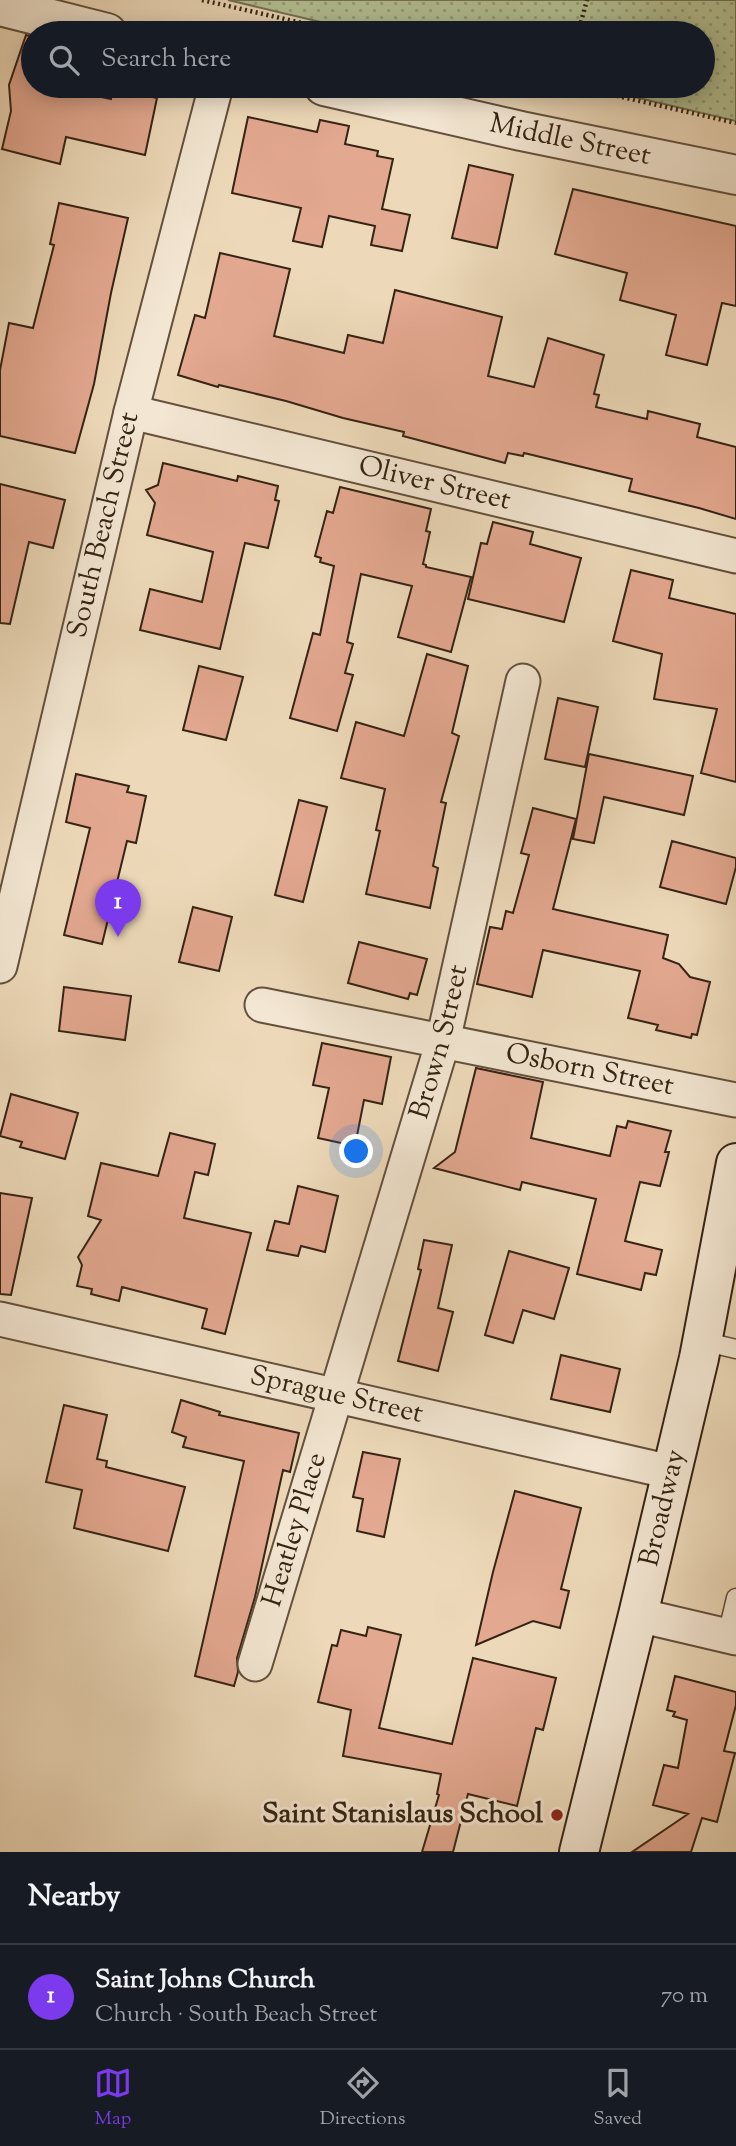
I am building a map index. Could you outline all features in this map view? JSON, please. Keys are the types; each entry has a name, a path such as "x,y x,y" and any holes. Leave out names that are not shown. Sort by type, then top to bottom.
{"main road":[{"path":"0,6 59,21"},
{"name":"Middle Street","path":"377,98 736,176"},
{"name":"Broadway","path":"579,1852 671,1472 719,1345 736,1163"}],"street":[{"name":"South Beach Street","path":"0,966 131,412 213,98"},
{"name":"Oliver Street","path":"131,412 736,556"},
{"name":"Brown Street","path":"335,1395 443,1041 523,681"},
{"name":"Osborn Street","path":"262,1005 736,1100"},
{"name":"Sprague Street","path":"0,1319 671,1472"},
{"name":"Heatley Place","path":"255,1664 335,1395"},
{"path":"638,1615 731,1637"}],"lane":[{"path":"731,1637 736,1598"}],"path":[{"path":"202,0 294,21"},
{"path":"242,9 244,0"},
{"path":"581,21 587,0"},
{"path":"627,98 736,123"}],"green space":[{"path":"228,0 736,0 736,121 639,98 715,98 715,21 316,21"}],"building":[{"path":"21,50 21,98 157,98 145,155 66,137 60,164 2,149 11,111 9,85"},
{"path":"248,117 317,132 320,120 349,126 345,144 378,151 377,156 393,159 382,209 410,215 402,251 371,245 375,226 329,216 322,247 293,241 301,208 232,193"},
{"path":"469,165 513,175 497,248 452,238"},
{"path":"573,189 736,226 736,306 722,303 707,365 666,355 676,315 620,300 627,273 555,254"},
{"path":"59,203 128,218 94,384 75,453 0,436 0,370 9,323 33,328 54,245 50,244"},
{"path":"220,253 290,269 274,336 344,353 348,335 383,343 395,290 502,317 488,376 534,387 548,338 604,355 594,394 599,395 596,407 647,419 648,411 700,424 697,437 736,447 736,519 629,491 632,479 524,453 523,456 508,453 505,463 403,436 404,432 178,375 195,315 205,318"},
{"path":"163,463 237,481 238,476 278,486 275,500 279,501 268,548 245,543 220,649 140,630 150,589 202,602 213,552 147,535 155,503 146,490 158,485"},
{"path":"0,484 65,500 53,548 29,542 10,624 0,623"},
{"path":"340,487 431,509 426,531 430,532 423,564 426,567 471,577 451,652 398,637 412,586 361,574 347,642 353,644 345,673 353,675 337,731 290,718 313,633 320,635 334,566 320,562 321,558 315,556 327,511 333,513"},
{"path":"493,522 533,532 530,544 581,558 564,622 468,599 481,543 487,544"},
{"path":"631,570 673,580 669,598 736,614 736,782 701,773 717,709 654,699 662,654 613,641"},
{"path":"427,654 468,666 452,733 459,736 441,802 446,803 433,866 438,868 430,908 366,894 380,831 376,830 385,789 341,778 356,722 404,736"},
{"path":"199,666 243,677 226,740 183,730"},
{"path":"558,698 598,707 585,767 545,759"},
{"path":"589,754 693,776 684,815 604,797 594,843 573,839"},
{"path":"76,774 129,786 127,792 146,796 136,843 127,841 102,944 64,935 90,828 66,822"},
{"path":"299,800 327,807 303,902 275,895"},
{"path":"533,808 576,819 553,909 668,935 663,958 679,964 690,977 710,982 697,1035 692,1034 691,1038 656,1030 658,1025 628,1018 640,971 543,950 532,997 477,984 490,927 502,929 506,911 513,913 529,855 521,853"},
{"path":"672,841 736,858 726,904 660,887"},
{"path":"193,907 232,917 219,971 179,962"},
{"path":"359,942 427,959 417,995 410,993 408,999 348,983"},
{"path":"64,987 131,996 125,1040 59,1031"},
{"path":"322,1043 391,1057 382,1104 364,1100 355,1146 318,1138 329,1088 313,1085"},
{"path":"476,1068 543,1082 531,1138 610,1156 617,1126 626,1128 628,1121 671,1131 665,1152 669,1152 660,1186 640,1182 625,1241 662,1250 656,1275 645,1273 641,1290 577,1274 596,1199 522,1182 520,1190 434,1168 455,1152"},
{"path":"11,1094 78,1113 65,1159 20,1147 22,1142 0,1136"},
{"path":"170,1133 215,1144 208,1175 195,1172 184,1218 251,1233 225,1334 202,1328 207,1309 122,1287 119,1301 91,1294 92,1289 77,1286 82,1265 78,1257 101,1220 88,1216 101,1163 158,1176"},
{"path":"298,1186 338,1196 325,1252 301,1246 298,1256 267,1250 275,1221 289,1224"},
{"path":"0,1193 32,1198 11,1295 0,1294"},
{"path":"424,1240 452,1245 438,1308 453,1312 438,1371 398,1361 421,1270 418,1269"},
{"path":"509,1251 569,1268 554,1319 523,1310 513,1343 485,1335"},
{"path":"561,1355 620,1369 610,1412 551,1399"},
{"path":"181,1400 220,1412 219,1415 299,1433 290,1472 283,1470 255,1597 237,1658 238,1672 234,1686 195,1676 244,1461 183,1447 186,1437 172,1432"},
{"path":"64,1405 107,1415 97,1459 107,1461 106,1467 185,1487 168,1551 74,1528 82,1490 46,1482"},
{"path":"363,1452 400,1459 384,1537 357,1531 363,1499 353,1497"},
{"path":"515,1491 581,1508 561,1589 569,1591 560,1628 533,1621 476,1645 493,1572"},
{"path":"368,1627 401,1635 379,1728 452,1744 473,1658 556,1678 543,1730 536,1728 517,1806 468,1794 453,1852 422,1852 439,1795 441,1774 343,1756 351,1710 318,1702 332,1645 337,1646 341,1630 366,1636"},
{"path":"675,1676 736,1692 736,1705 724,1751 735,1753 717,1822 702,1818 691,1852 632,1852 688,1814 653,1805 664,1765 678,1768 687,1720 673,1716 675,1712 667,1710"}],"place":[{"name":"Saint Johns Church","path":"118,937"},
{"name":"Saint Stanislaus School","path":"557,1815"}]}
